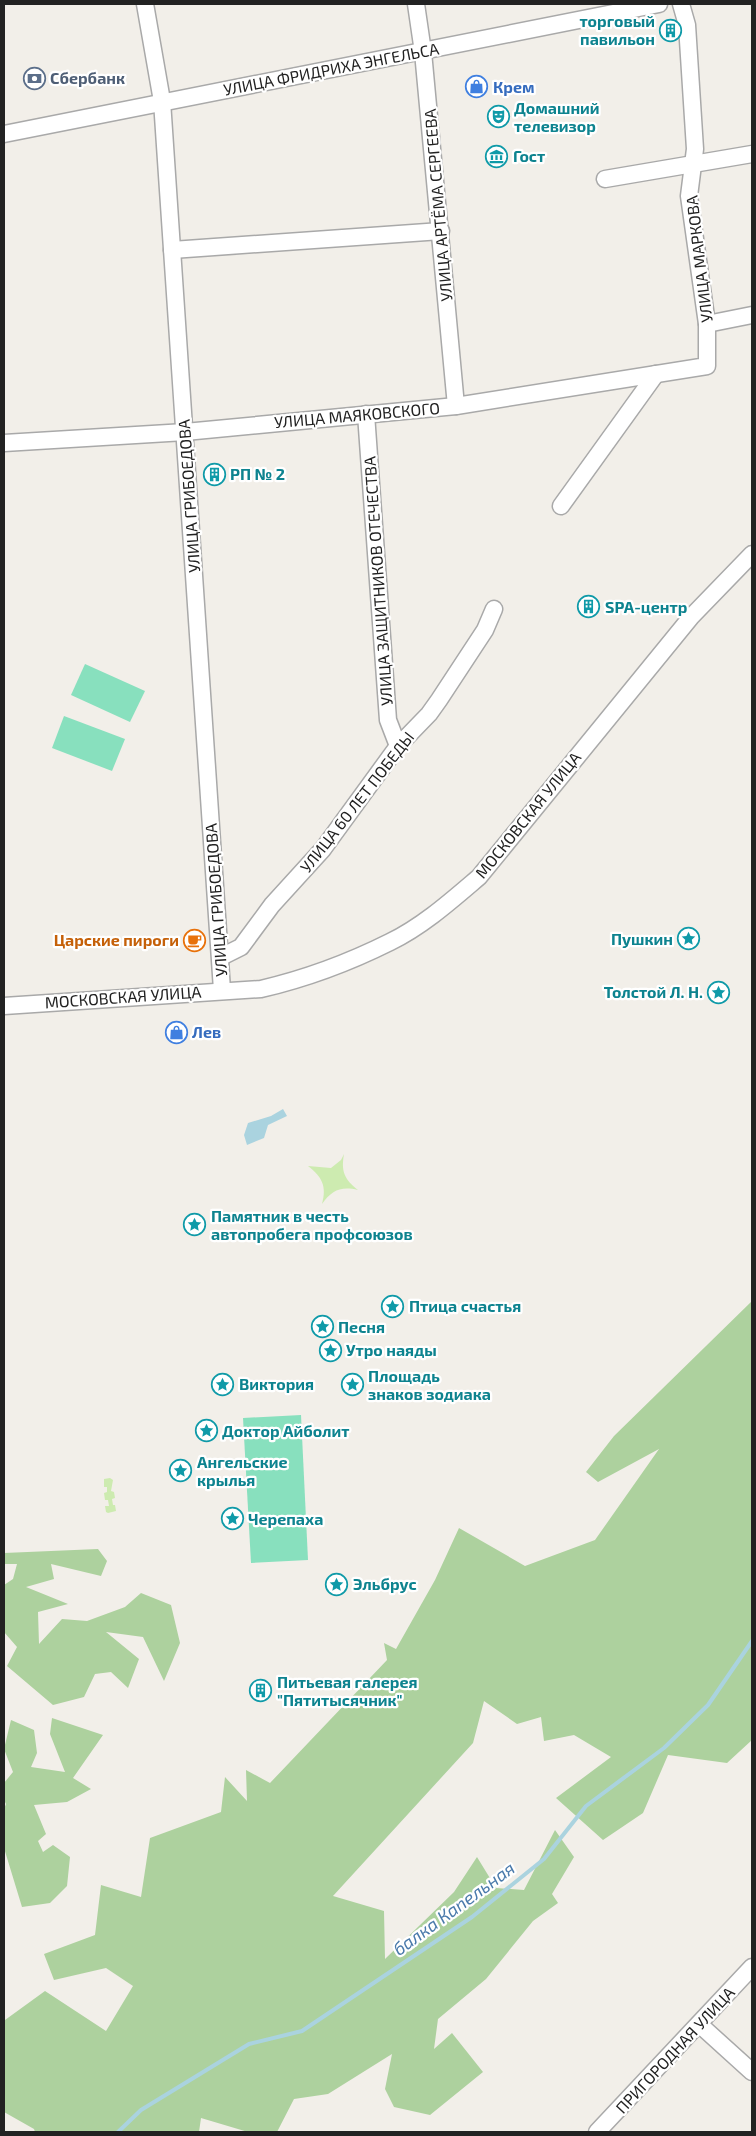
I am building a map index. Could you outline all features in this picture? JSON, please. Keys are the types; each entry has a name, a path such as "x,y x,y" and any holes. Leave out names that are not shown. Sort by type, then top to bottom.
{"street":[{"name":"УЛИЦА ГРИБОЕДОВА","path":"145,4 162,101 222,990"},
{"name":"УЛИЦА АРТЁМА СЕРГЕЕВА","path":"416,4 423,52 441,232 456,406"},
{"name":"УЛИЦА ФРИДРИХА ЭНГЕЛЬСА","path":"4,134 162,101 423,52 659,4"},
{"name":"УЛИЦА МАРКОВА","path":"681,4 687,25 695,149 689,196 707,324 707,366"},
{"path":"605,179 752,154"},
{"path":"172,250 441,232"},
{"path":"707,324 752,315"},
{"name":"УЛИЦА МАЯКОВСКОГО","path":"4,443 185,432 456,406 707,366"},
{"path":"561,506 656,374"},
{"name":"УЛИЦА ЗАЩИТНИКОВ ОТЕЧЕСТВА","path":"366,414 388,720 398,746"},
{"name":"МОСКОВСКАЯ УЛИЦА","path":"4,1006 261,988 296,980 391,942 437,912 479,877 691,617 752,554"},
{"name":"УЛИЦА 60 ЛЕТ ПОБЕДЫ","path":"221,957 241,947 272,906 323,849 398,746 440,700 484,630 494,609"},
{"name":"ПРИГОРОДНАЯ УЛИЦА","path":"597,2132 752,1967"},
{"path":"699,2024 752,2072"}],"green space":[{"path":"85,664 145,691 130,722 71,695"},
{"path":"64,716 125,739 112,771 52,748"},
{"path":"344,1154 343,1170 349,1182 358,1190 337,1190 329,1195 322,1204 324,1192 322,1182 317,1174 308,1166 331,1168 341,1160"},
{"path":"752,1301 752,1740 727,1763 668,1755 643,1813 603,1840 556,1798 611,1757 574,1735 544,1741 541,1717 517,1724 484,1701 473,1743 333,1896 384,1911 385,1959 454,1892 477,1857 496,1888 524,1890 555,1830 574,1857 552,1894 558,1903 533,1921 486,1979 438,2019 434,2049 452,2033 483,2072 430,2115 394,2107 385,2089 392,2054 328,2094 294,2099 277,2132 248,2132 201,2118 199,2132 35,2132 34,2129 4,2112 5,2020 45,1991 106,2031 133,1986 106,1968 54,1980 44,1954 95,1935 101,1885 141,1897 150,1838 221,1812 225,1777 247,1801 246,1770 270,1783 387,1660 384,1643 396,1649 435,1580 459,1528 525,1566 595,1540 659,1449 598,1482 586,1472 614,1436"},
{"path":"223,1373 231,1376 234,1384 231,1392 223,1395 215,1392 212,1384 215,1376"},
{"path":"352,1375 359,1378 362,1385 359,1392 352,1395 345,1392 342,1385 345,1378"},
{"path":"301,1415 308,1560 251,1563 243,1418"},
{"path":"110,1478 113,1480 111,1491 114,1492 115,1498 112,1499 116,1511 108,1513 105,1506 109,1506 108,1500 105,1500 104,1493 107,1492 107,1487 104,1487 104,1479"},
{"path":"98,1549 107,1561 101,1576 51,1564 54,1579 26,1587 68,1604 38,1612 39,1644 62,1619 87,1621 125,1607 141,1593 171,1605 180,1643 164,1681 143,1637 106,1632 139,1659 128,1688 111,1672 95,1674 84,1697 53,1705 7,1666 17,1647 4,1632 4,1585 13,1579 17,1564 4,1564 4,1553"},
{"path":"52,1718 103,1735 73,1778 91,1789 67,1802 34,1805 46,1834 38,1841 43,1852 53,1845 70,1857 67,1886 50,1903 22,1907 4,1848 4,1809 6,1804 4,1800 4,1783 13,1772 4,1749 11,1720 34,1730 37,1753 31,1767 65,1772 50,1734"}],"water":[{"path":"283,1109 287,1116 268,1125 264,1138 247,1145 244,1135 248,1123 271,1116"}],"waterway":[{"name":"балка Капельная","path":"118,2132 141,2110 249,2044 302,2031 472,1917 544,1859 586,1806 664,1748 708,1705 752,1641"}],"place":[{"name":"торговый павильон","path":"671,30"},
{"name":"Сбербанк","path":"34,78"},
{"name":"Крем","path":"477,87"},
{"name":"Домашний телевизор","path":"498,117"},
{"name":"Гост","path":"497,156"},
{"name":"РП № 2","path":"214,474"},
{"name":"SPA-центр","path":"589,607"},
{"name":"Пушкин","path":"689,939"},
{"name":"Царские пироги","path":"195,940"},
{"name":"Толстой Л. Н.","path":"719,992"},
{"name":"Лев","path":"176,1032"},
{"name":"Памятник в честь автопробега профсоюзов","path":"195,1225"},
{"name":"Птица счастья","path":"393,1306"},
{"name":"Песня","path":"322,1327"},
{"name":"Утро наяды","path":"330,1350"},
{"name":"Виктория","path":"223,1384"},
{"name":"Площадь знаков зодиака","path":"352,1385"},
{"name":"Доктор Айболит","path":"206,1431"},
{"name":"Ангельские крылья","path":"181,1471"},
{"name":"Черепаха","path":"232,1519"},
{"name":"Эльбрус","path":"337,1584"},
{"name":"Питьевая галерея \"Пятитысячник\"","path":"261,1691"}]}
